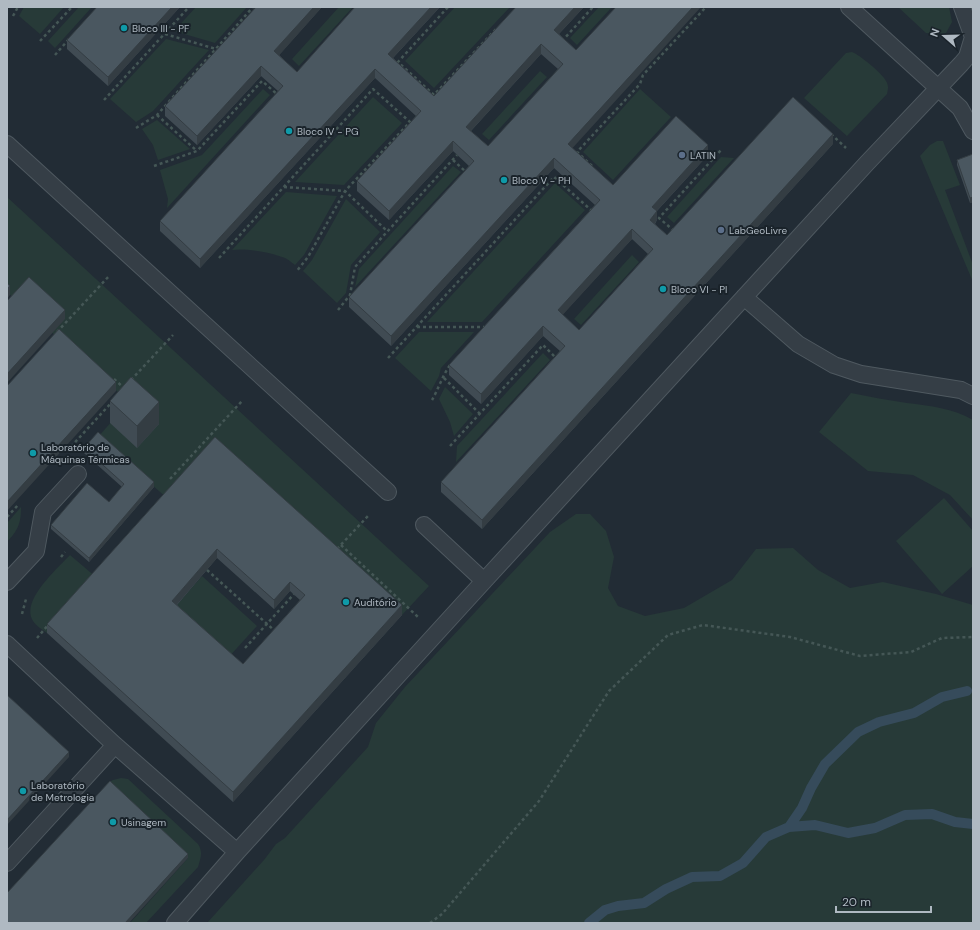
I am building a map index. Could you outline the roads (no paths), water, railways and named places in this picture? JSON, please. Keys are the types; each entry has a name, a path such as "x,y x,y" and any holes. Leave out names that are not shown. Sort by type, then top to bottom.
{"lane":[{"path":"849,7 960,108 973,130"},
{"path":"175,923 237,852 484,581 967,56 973,37 962,7"},
{"path":"7,144 388,492"},
{"path":"744,298 798,344 834,365 861,374 961,390 973,396"},
{"path":"7,582 36,551 44,512 78,474"},
{"path":"424,525 484,581"},
{"path":"7,644 115,745 237,852"},
{"path":"7,863 115,745"}],"waterway":[{"path":"589,923 605,910 618,906 644,903 666,889 692,877 720,876 743,863 766,837 789,827 802,808 811,788 825,764 858,732 879,722 914,713 942,697 967,691"},
{"path":"789,827 815,825 848,833 875,828 905,815 932,814 955,822 973,824"}],"place":[{"name":"Bloco III - PF","path":"124,28"},
{"name":"Bloco IV - PG","path":"289,131"},
{"name":"LATIN","path":"682,155"},
{"name":"Bloco V - PH","path":"504,180"},
{"name":"LabGeoLivre","path":"721,230"},
{"name":"Bloco VI - PI","path":"663,289"},
{"name":"Laboratório de Máquinas Térmicas","path":"33,453"},
{"name":"Auditório","path":"346,602"},
{"name":"Laboratório de Metrologia","path":"23,791"},
{"name":"Usinagem","path":"113,822"}]}
